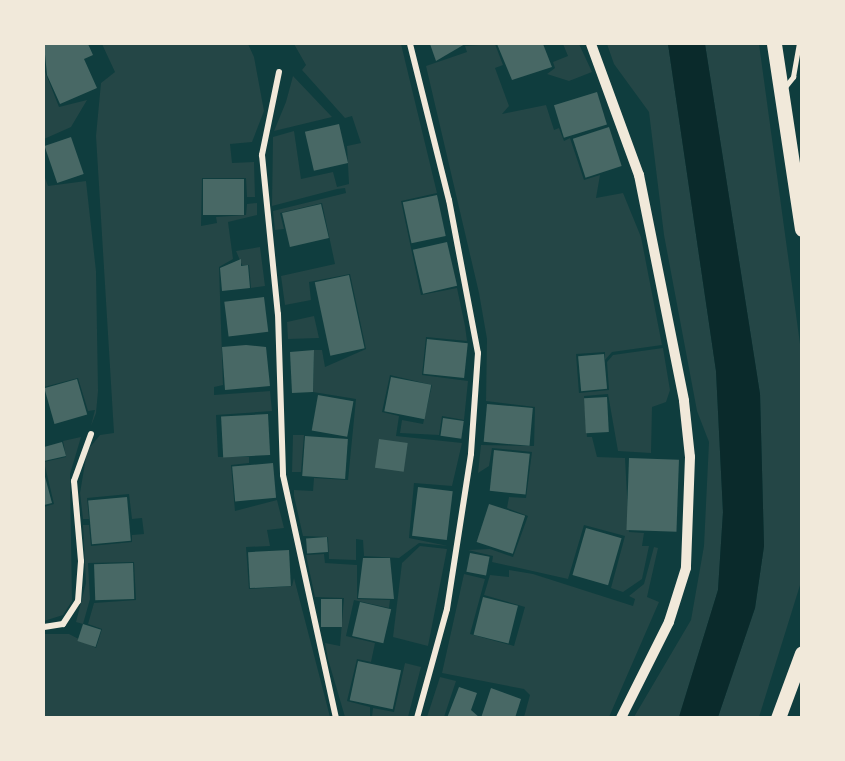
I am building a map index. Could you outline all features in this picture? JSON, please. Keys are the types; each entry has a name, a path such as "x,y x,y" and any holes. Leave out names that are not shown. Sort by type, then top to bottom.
{"main road":[{"path":"774,44 801,229"},
{"path":"778,717 801,653"}],"street":[{"path":"410,44 449,200 478,353 471,454 447,609 417,717"},
{"path":"591,44 639,175 684,401 690,457 686,568 669,622 621,717"},
{"path":"279,72 262,155 278,314 283,475 336,717"},
{"path":"44,627 63,624 78,601 81,561 74,481 92,434"}],"lane":[{"path":"782,92 794,77 799,44"}],"shaded area":[{"path":"102,44 248,44 254,57 264,111 252,142 230,144 232,163 254,162 255,197 247,197 246,178 202,178 201,226 217,223 216,217 246,215 247,204 257,203 257,215 228,222 233,259 219,267 223,385 214,387 214,395 270,391 272,411 216,415 218,457 249,457 249,463 231,465 235,511 277,500 284,528 267,530 270,546 246,547 249,589 292,586 294,578 330,717 44,717 44,634 69,634 96,648 102,629 88,624 94,603 136,600 134,562 88,563 90,599 83,624 76,622 86,583 83,525 89,525 91,546 132,542 132,535 144,534 142,518 132,519 129,494 87,498 89,519 83,519 80,493 87,451 100,435 114,433 96,136 101,83 115,72"},
{"path":"294,44 401,44 437,193 401,201 421,295 457,288 467,341 426,337 422,375 468,381 464,420 442,416 439,435 400,433 402,420 423,424 432,385 390,375 382,412 399,416 396,436 462,443 452,486 414,483 409,538 448,546 419,543 399,558 364,556 363,540 356,539 356,560 329,559 328,537 303,536 294,490 313,491 314,478 348,480 356,399 313,392 314,350 322,350 325,367 366,349 350,274 309,282 311,300 285,305 281,276 335,264 322,203 280,213 284,229 275,230 273,211 346,193 345,188 337,189 272,206 273,137 294,131 301,179 333,172 337,187 349,184 347,146 361,143 352,116 345,118 302,70 306,65"},
{"path":"495,44 503,65 495,68 509,106 502,114 546,105 554,130 559,128 564,141 570,138 584,180 600,175 596,198 623,193 641,237 662,345 612,352 605,360 605,352 576,354 579,393 609,390 607,362 613,355 663,348 670,390 666,402 652,407 651,453 618,451 608,394 584,396 587,437 592,437 597,457 625,458 629,532 644,533 642,546 649,546 642,579 623,592 611,588 625,536 584,525 568,579 492,562 493,556 468,550 490,549 513,557 528,516 507,508 509,497 526,498 532,452 492,448 489,466 478,473 481,445 534,446 535,407 486,401 487,339 479,293 426,66 467,52 465,46"},
{"path":"563,44 579,44 592,72 569,81 547,74 555,68 553,62 568,56"},
{"path":"607,44 668,44 716,371 723,512 718,590 679,717 634,717 691,620 704,546 709,442 697,411 664,235 649,112 614,64"},
{"path":"668,44 705,44 760,394 764,546 755,608 718,717 679,717 718,590 723,512 716,371"},
{"path":"705,44 759,44 801,351 801,582 759,717 718,717 755,608 764,546 760,394"},
{"path":"44,69 59,107 87,100 71,127 44,139"},
{"path":"293,76 332,117 274,131 286,102"},
{"path":"44,175 48,186 86,181 96,271 98,391 96,413 91,426 95,410 88,411 78,378 44,387"},
{"path":"260,247 265,286 251,288 249,265 242,265 236,251"},
{"path":"314,316 319,338 288,339 287,322"},
{"path":"293,435 304,435 301,472 292,472"},
{"path":"81,437 70,474 72,601 63,615 44,621 44,507 54,504 44,462 66,457 63,441"},
{"path":"420,546 447,549 428,646 393,637 402,563"},
{"path":"654,547 658,548 647,597 659,602 609,717 524,717 530,695 524,689 442,673 464,574 485,579 470,634 514,646 525,607 484,595 490,575 509,577 509,570 533,574 633,606 635,599 629,596 644,584"},
{"path":"324,554 325,563 357,565 357,599 390,600 389,608 354,600 346,636 375,643 371,662 357,659 347,701 370,707 370,717 345,717 328,659 325,643 340,646 344,598 315,597 306,555"},
{"path":"405,663 421,667 408,717 372,717 373,708 394,712"},
{"path":"440,677 456,681 444,717 427,717"}],"building":[{"path":"44,44 88,44 93,55 84,59 97,88 60,104 47,75"},
{"path":"430,44 465,44 436,61"},
{"path":"497,44 543,44 552,67 512,80"},
{"path":"597,92 607,125 564,138 554,105"},
{"path":"339,124 348,163 314,171 305,132"},
{"path":"609,127 622,166 586,178 573,139"},
{"path":"71,137 84,174 57,183 45,146"},
{"path":"203,179 244,179 244,215 203,215"},
{"path":"437,195 446,236 411,243 403,202"},
{"path":"321,204 329,238 290,247 282,213"},
{"path":"447,242 457,286 423,294 413,250"},
{"path":"241,259 241,266 248,265 250,288 222,291 220,268"},
{"path":"349,275 365,348 330,356 315,282"},
{"path":"264,297 268,332 229,337 224,302"},
{"path":"427,339 468,343 464,378 423,374"},
{"path":"246,345 266,347 270,386 225,390 222,347"},
{"path":"314,350 313,392 292,393 290,352"},
{"path":"604,354 607,389 581,391 578,356"},
{"path":"391,377 431,385 425,419 384,411"},
{"path":"77,379 87,415 55,424 44,388"},
{"path":"318,395 353,401 347,437 312,430"},
{"path":"607,397 609,432 586,433 584,398"},
{"path":"487,404 533,408 530,446 484,442"},
{"path":"268,414 270,455 223,457 221,416"},
{"path":"443,418 464,421 461,439 440,436"},
{"path":"305,436 348,439 345,479 302,476"},
{"path":"379,439 408,443 404,472 375,468"},
{"path":"62,442 66,456 44,461 44,447"},
{"path":"494,450 530,454 526,495 490,491"},
{"path":"629,458 679,460 676,532 626,530"},
{"path":"273,463 276,498 235,501 232,467"},
{"path":"44,473 52,503 44,505"},
{"path":"418,487 453,491 447,540 412,536"},
{"path":"127,497 131,541 92,544 88,500"},
{"path":"489,504 525,516 513,554 477,542"},
{"path":"586,528 622,538 608,585 572,575"},
{"path":"327,537 328,552 307,553 306,538"},
{"path":"289,550 291,586 250,588 248,552"},
{"path":"470,553 490,557 486,575 466,572"},
{"path":"363,558 390,558 394,599 358,598"},
{"path":"133,563 134,599 95,600 94,564"},
{"path":"483,597 518,606 508,644 474,635"},
{"path":"321,599 342,599 342,627 321,627"},
{"path":"360,602 391,609 383,643 352,636"},
{"path":"83,624 101,630 96,647 77,641"},
{"path":"358,661 401,670 393,709 350,700"},
{"path":"459,687 477,693 471,710 480,718 447,718"},
{"path":"491,688 521,699 515,718 481,718"}]}
